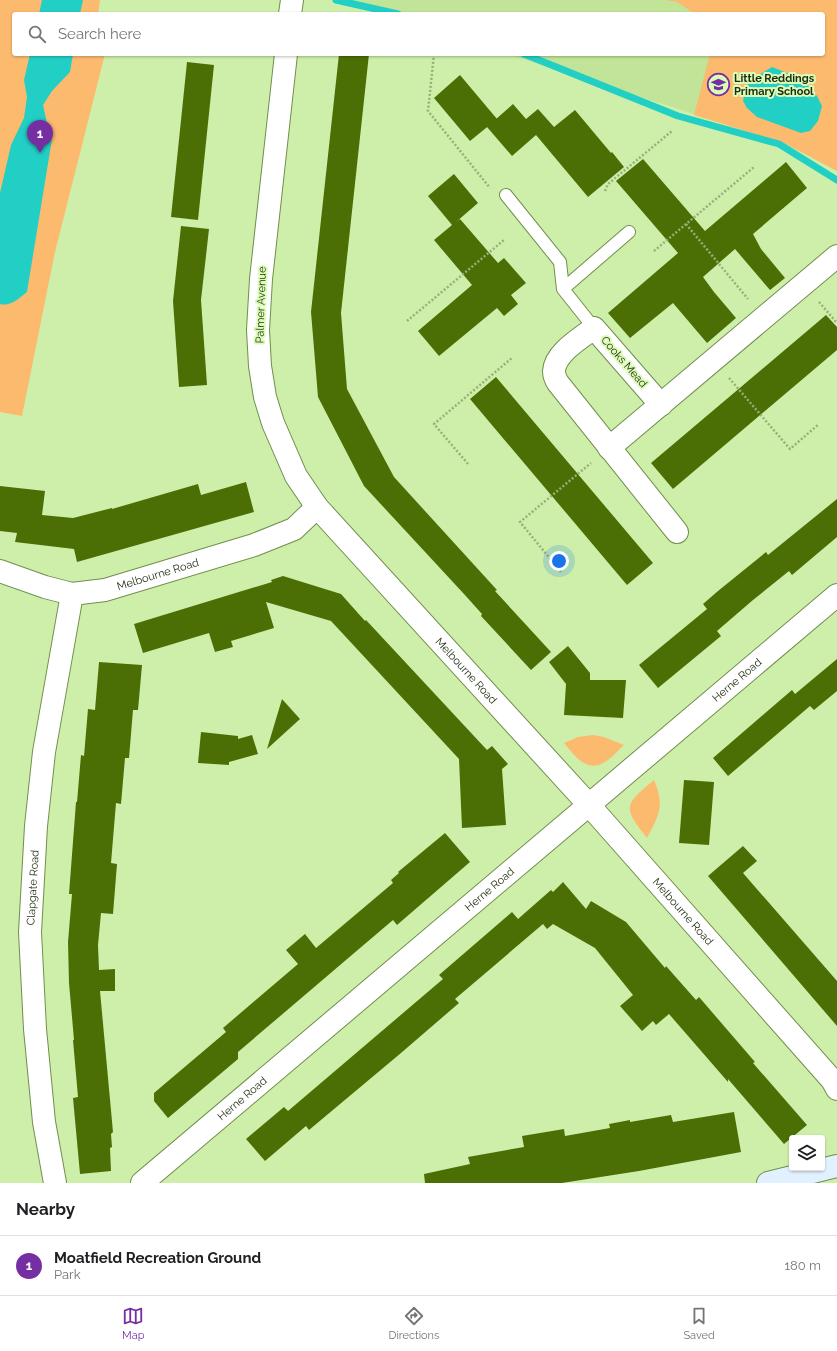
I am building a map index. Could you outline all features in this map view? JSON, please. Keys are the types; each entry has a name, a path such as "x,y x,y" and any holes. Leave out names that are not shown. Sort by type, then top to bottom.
{"street":[{"path":"290,12 292,0"},
{"name":"Palmer Avenue","path":"286,56 261,279 258,330 260,366 265,397 273,423 296,476 317,507"},
{"path":"609,448 837,256"},
{"name":"Cooks Mead","path":"661,405 594,328 567,349 556,361 554,372 558,383 677,532"},
{"name":"Melbourne Road","path":"0,571 45,587 72,594 105,590 254,545 294,529 317,507 589,805 832,1080 837,1089"},
{"name":"Clapgate Road","path":"55,1183 43,1114 35,1029 30,932 36,826 44,752 72,594"},
{"name":"Herne Road","path":"142,1183 837,595"},
{"path":"768,1183 837,1166"}],"lane":[{"path":"506,195 560,262 562,289 594,328"},
{"path":"562,289 629,232"}],"path":[{"path":"434,56 428,111 491,189"},
{"path":"605,191 608,184 672,131"},
{"path":"654,251 754,167"},
{"path":"686,224 764,318"},
{"path":"407,321 504,240"},
{"path":"468,464 434,424 514,357"},
{"path":"714,360 790,449 819,424"},
{"path":"561,572 520,522 609,448"}],"shaded area":[{"path":"0,0 100,0 98,12 12,12 12,56 104,56 55,252 22,416 0,412"},
{"name":"Little Reddings Primary School","path":"341,0 837,0 837,171 784,143 513,56 825,56 825,12 378,12"},
{"path":"665,0 837,0 837,171 784,143 694,115 709,56 825,56 825,12 692,12 677,2"},
{"path":"593,735 604,737 624,745 608,760 592,766 582,762 564,743 578,737"},
{"path":"654,780 660,804 655,823 647,838 633,819 630,813 630,807 632,801 637,795"}],"water":[{"path":"42,0 83,0 80,12 39,12"},
{"path":"30,56 73,56 70,72 52,91 43,105 52,139 27,292 15,301 4,305 0,304 0,193 11,145 24,118 27,97 24,80"},
{"path":"772,67 802,79 817,96 822,106 818,121 810,131 801,133 757,117 747,108 743,101 746,86 757,76"}],"building":[{"path":"339,56 369,56 341,313 347,389 394,477 497,590 495,591 551,652 531,670 481,616 482,614 464,594 364,486 318,397 311,312"},
{"path":"187,62 214,65 198,220 171,217"},
{"path":"460,75 497,119 470,141 434,98"},
{"path":"513,104 526,119 538,109 554,127 575,110 624,167 588,197 536,135 512,156 487,127"},
{"path":"643,159 705,231 786,162 807,188 753,234 761,249 785,278 770,290 735,249 703,277 736,318 707,343 673,303 630,338 608,313 678,253 616,181"},
{"path":"454,174 478,203 456,222 460,219 498,263 504,258 526,283 511,295 518,304 504,316 497,308 439,356 418,331 472,285 434,240 452,225 428,196"},
{"path":"181,226 209,229 201,300 207,385 179,387 173,301"},
{"path":"826,315 837,327 837,350 673,489 651,463"},
{"path":"496,377 653,563 627,585 470,399"},
{"path":"246,482 254,512 77,562 74,549 15,542 17,533 0,531 0,486 45,491 42,515 73,518 112,509 198,484 201,495"},
{"path":"837,499 837,537 792,575 789,571 753,600 717,631 721,636 658,688 639,665 707,609 703,604 718,591 766,552 768,555"},
{"path":"283,576 341,594 487,750 492,746 508,764 502,769 506,825 462,828 459,759 331,621 266,602 274,628 231,641 233,647 215,652 209,633 143,653 134,624 272,582 271,580"},
{"path":"568,646 590,673 590,680 626,680 623,718 564,715 566,684 549,662"},
{"path":"837,659 837,691 814,710 810,706 728,776 713,758 792,690 795,694"},
{"path":"99,662 142,665 138,710 133,710 129,758 125,758 121,804 116,803 111,863 117,864 113,914 101,913 98,945 99,970 115,969 115,991 100,991 113,1132 111,1134 112,1147 110,1148 111,1171 80,1174 73,1098 78,1097 69,983 68,942 72,894 69,894 81,755 84,756 88,709 95,710"},
{"path":"282,699 300,719 267,749"},
{"path":"201,732 238,736 238,739 252,735 258,754 229,762 229,765 198,763"},
{"path":"684,780 714,782 709,845 679,843"},
{"path":"445,833 470,862 397,925 393,920 238,1052 238,1059 168,1118 154,1101 154,1093 226,1032 223,1028 298,964 286,950 305,934 316,948 393,883 391,880 399,873 398,872"},
{"path":"743,846 757,861 743,873 837,981 837,1026 708,876"},
{"path":"563,882 586,909 591,901 626,922 665,968 666,966 696,1000 699,997 755,1062 753,1063 807,1125 795,1135 789,1135 789,1140 784,1144 669,1014 656,1025 653,1021 642,1031 620,1006 633,995 595,948 553,924 547,929 543,924 455,999 459,1003 401,1053 309,1130 306,1126 265,1161 246,1139 284,1107 288,1111 443,979 439,975 512,912 518,919 551,890 553,892"},
{"path":"734,1112 741,1152 639,1171 562,1183 425,1183 424,1174 470,1164 468,1157 524,1147 522,1136 564,1129 565,1136 610,1128 609,1124 630,1120 630,1122 671,1115 673,1122"}],"waterway":[{"path":"336,0 389,12"},
{"path":"529,56 678,116 779,144 837,180"}],"place":[{"name":"Little Reddings Primary School","path":"719,84"},
{"name":"Moatfield Recreation Ground","path":"40,153"}]}
